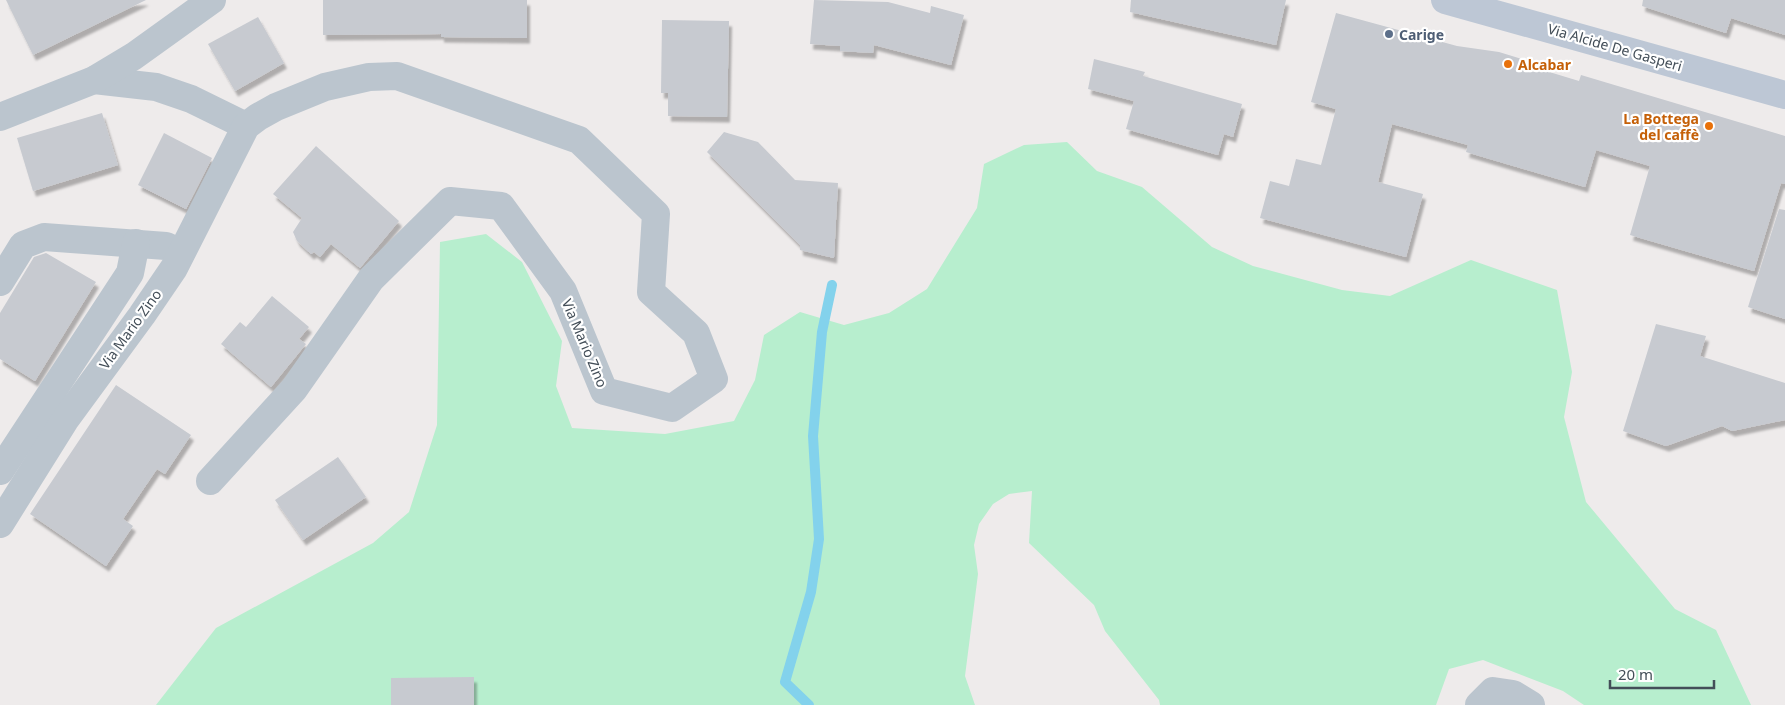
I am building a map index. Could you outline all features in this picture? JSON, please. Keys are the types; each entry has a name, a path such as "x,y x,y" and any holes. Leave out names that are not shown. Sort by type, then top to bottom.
{"main road":[{"name":"Via Alcide De Gasperi","path":"1445,0 1785,95"}],"street":[{"path":"0,117 94,80 134,56 212,0"},
{"name":"Via Mario Zino","path":"0,524 65,420 174,268 246,126 276,107 325,86 369,77 398,76 579,140 656,214 651,292 696,332 714,379 672,408 604,391 563,291 501,206 450,201 371,279 294,390 210,481"},
{"path":"94,80 156,87 191,99 246,126"},
{"path":"0,282 23,246 33,240 44,237 166,246 181,253"},
{"path":"0,472 130,273 136,243"},
{"path":"1479,705 1493,691 1513,694 1530,705"}],"green space":[{"path":"1067,142 1097,171 1142,187 1212,247 1253,266 1342,290 1390,296 1471,260 1557,290 1572,372 1564,417 1586,502 1675,609 1716,630 1751,705 1584,705 1563,691 1483,660 1449,669 1436,705 1160,705 1159,700 1105,631 1094,605 1029,543 1032,491 1009,494 993,504 979,524 974,545 978,574 965,676 975,705 156,705 216,628 373,543 409,512 437,425 440,242 486,234 522,262 562,341 556,386 572,428 665,434 734,421 755,380 764,335 800,312 844,325 889,313 927,289 977,208 984,164 1024,145"}],"building":[{"path":"6,0 146,0 33,55"},
{"path":"323,0 527,0 527,38 441,37 441,34 323,35"},
{"path":"814,0 888,2 930,13 931,6 964,15 951,65 874,45 873,53 840,51 840,46 810,44"},
{"path":"1131,0 1286,0 1276,45 1130,12"},
{"path":"1643,0 1785,0 1785,35 1731,18 1726,33 1642,6"},
{"path":"1336,13 1457,46 1499,52 1525,60 1523,64 1579,81 1581,75 1785,136 1785,184 1781,183 1754,271 1630,235 1650,166 1596,150 1585,187 1466,152 1468,145 1392,124 1378,182 1423,194 1406,257 1260,218 1270,181 1289,186 1296,159 1321,165 1336,109 1311,102"},
{"path":"258,17 284,63 235,91 208,44"},
{"path":"662,20 729,21 727,117 668,116 668,93 661,93"},
{"path":"1094,59 1145,72 1143,76 1242,104 1233,137 1224,134 1218,155 1126,129 1134,101 1088,89"},
{"path":"102,113 118,165 33,191 17,138"},
{"path":"724,132 758,142 795,180 838,183 834,258 800,250 800,245 707,152"},
{"path":"164,133 212,158 186,209 138,185"},
{"path":"316,146 399,221 360,268 331,244 320,257 314,252 311,254 297,241 293,232 302,218 273,194"},
{"path":"1779,209 1785,210 1785,319 1748,307"},
{"path":"46,253 96,282 35,381 0,359 0,313 34,257"},
{"path":"272,296 309,327 299,339 306,344 271,387 221,344 240,322 246,327"},
{"path":"1656,324 1706,336 1700,356 1785,383 1785,420 1732,431 1722,426 1666,446 1623,431"},
{"path":"116,385 191,435 165,474 157,469 123,519 133,526 106,566 30,514"},
{"path":"338,457 366,497 303,540 275,500"},
{"path":"474,677 474,705 391,705 391,678"}],"waterway":[{"path":"809,705 785,682 811,592 819,539 813,436 822,332 832,285"}],"place":[{"name":"Carige","path":"1389,34"},
{"name":"Alcabar","path":"1508,64"},
{"name":"La Bottega del caffè","path":"1709,126"}]}
